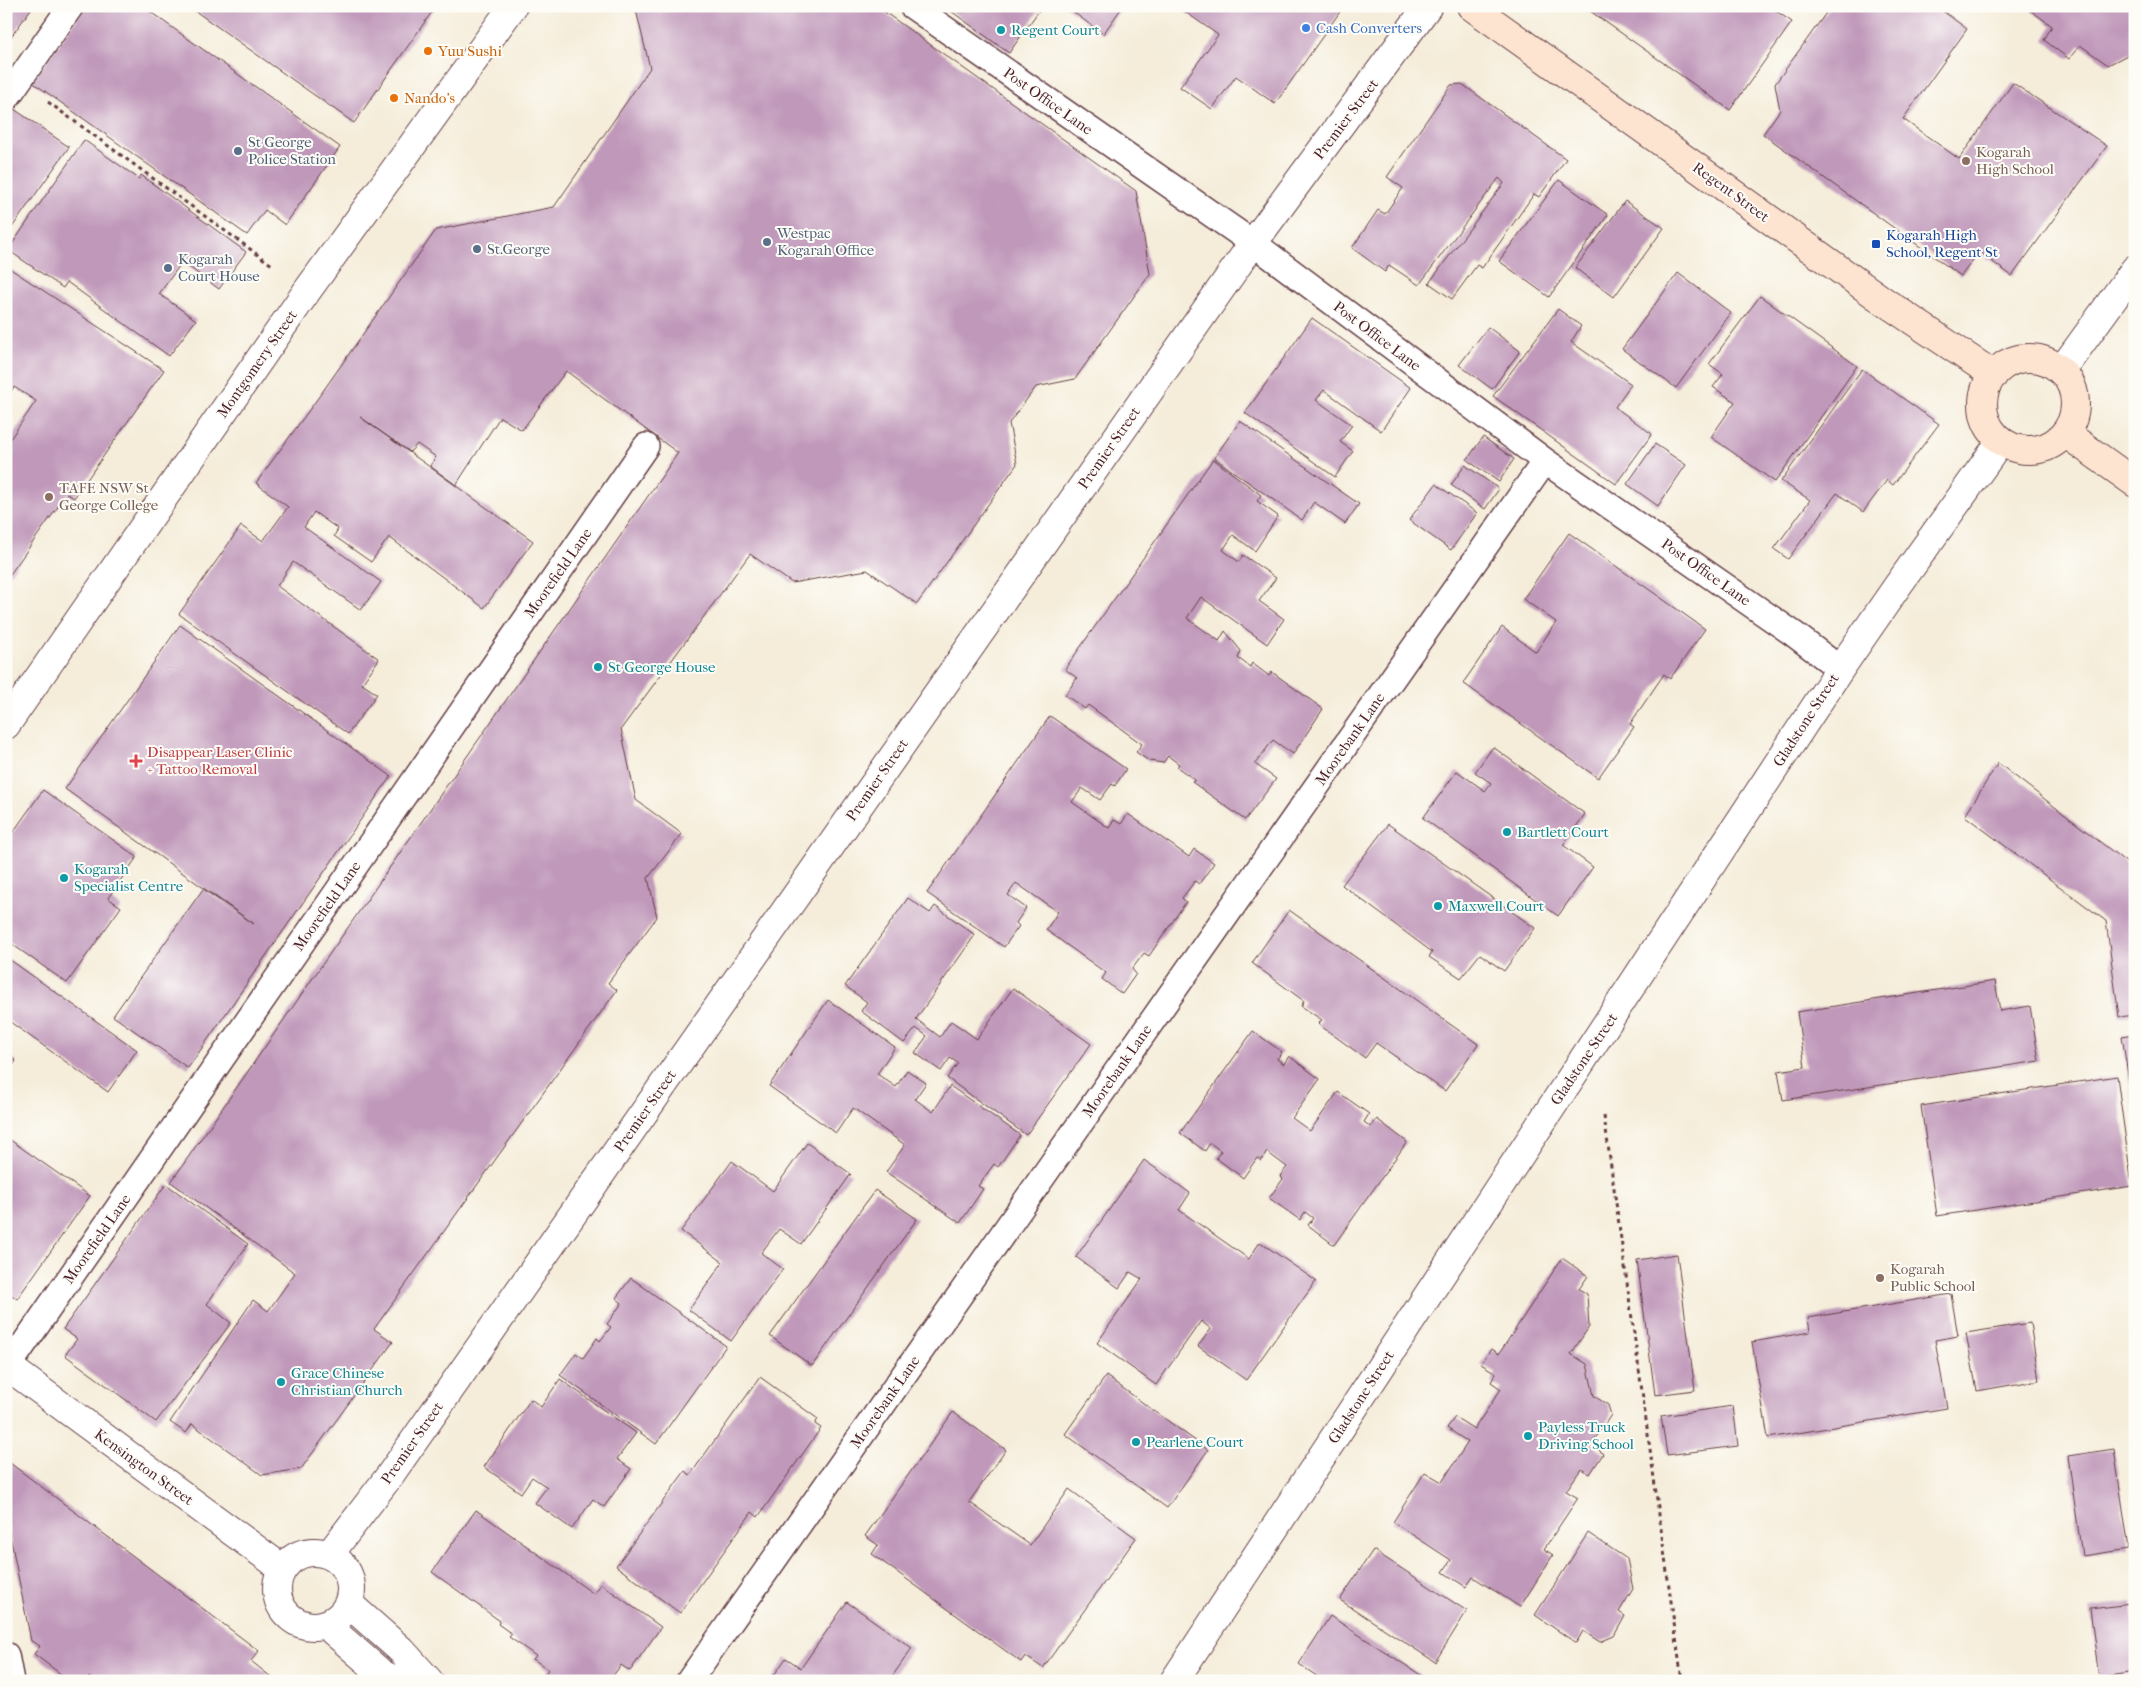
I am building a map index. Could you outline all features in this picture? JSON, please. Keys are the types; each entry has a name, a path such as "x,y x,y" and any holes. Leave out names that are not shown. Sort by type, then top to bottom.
{"main road":[{"name":"Regent Street","path":"1471,6 1885,302 1994,374"},
{"path":"2034,358 2049,362 2061,371 2070,382 2075,395 2072,422 2065,434 2054,443 2035,450 2014,448 2001,441 1985,417 1983,402 1986,388 1994,374 2004,364 2019,359 2034,358"},
{"path":"2065,434 2135,483"}],"street":[{"name":"Montgomery Street","path":"6,725 307,291 513,6"},
{"name":"Premier Street","path":"329,1555 394,1470 1253,243 1428,6"},
{"path":"2061,371 2135,269"},
{"name":"Gladstone Street","path":"1174,1681 1840,669 2001,441"},
{"name":"Kensington Street","path":"7,1366 283,1569"},
{"path":"316,1552 329,1555 348,1572 352,1591 349,1604 337,1619 326,1625 312,1627 300,1624 289,1617 280,1607 277,1587 283,1569 292,1559 303,1553 316,1552"},
{"path":"349,1604 401,1650 428,1681"},
{"path":"326,1625 381,1673 396,1681"}],"lane":[{"path":"13,90 71,6"},
{"name":"Post Office Lane","path":"912,6 1253,243 1545,461 1794,634 1840,669"},
{"name":"Moorefield Lane","path":"7,1366 646,446"},
{"name":"Moorebank Lane","path":"689,1681 1545,461"},
{"path":"6,1654 11,1681"}],"path":[{"path":"13,90 272,265"},
{"path":"1604,1116 1682,1681"}],"building":[{"path":"6,6 33,6 6,44"},
{"path":"86,6 142,6 340,147 285,225 265,210 247,235 32,82"},
{"path":"188,6 436,6 354,123"},
{"name":"St George House","path":"635,6 876,6 1136,191 1150,274 1075,379 1036,387 1009,423 1017,464 917,604 867,570 792,583 750,554 621,729 636,800 682,834 648,878 657,917 608,983 617,990 374,1329 393,1342 301,1469 262,1475 192,1424 186,1433 170,1422 253,1300 268,1311 295,1273 171,1182 678,453 566,371 522,430 500,417 456,485 430,466 436,457 417,444 410,452 360,417 533,541 484,608 389,537 371,562 334,536 338,529 314,512 304,527 381,582 361,610 293,562 277,586 379,659 362,684 377,694 348,734 179,614 241,526 263,541 288,507 256,483 436,230 554,207 650,68"},
{"name":"Regent Court","path":"944,6 1042,6 1009,53"},
{"path":"1065,6 1123,6 1103,34"},
{"path":"1177,6 1344,6 1275,104 1236,76 1212,109 1180,87 1218,35"},
{"path":"1583,6 1769,6 1792,22 1730,110"},
{"path":"1831,6 1936,6 1967,29 1903,119 1959,159 2013,83 2107,146 2012,276 1979,252 1961,276 1763,134 1780,110 1775,84"},
{"path":"2030,6 2135,6 2135,51 2108,65 2080,45 2069,59 2044,40 2052,26 2030,10"},
{"path":"1462,84 1566,159 1539,197 1534,194 1482,268 1477,265 1452,299 1429,283 1504,183 1499,178 1419,285 1389,265 1385,272 1352,248 1378,210 1385,214 1403,188 1387,177 1451,85"},
{"path":"14,109 69,147 6,236 6,121"},
{"path":"84,140 139,179 141,175 246,252 219,289 182,262 159,294 196,320 169,356 67,282 63,288 8,250"},
{"path":"1559,180 1608,215 1549,297 1499,261"},
{"path":"1625,201 1664,228 1614,297 1575,268"},
{"name":"TAFE NSW St George College","path":"6,266 164,370 74,498 67,494 6,580 6,445 36,401 14,387 6,398"},
{"path":"1678,273 1731,313 1676,388 1622,349"},
{"path":"1760,296 1857,366 1775,482 1711,437 1735,402 1713,387 1723,374 1709,364"},
{"path":"1558,309 1581,326 1571,342 1631,384 1615,407 1652,434 1616,484 1493,396"},
{"path":"1312,318 1411,388 1381,431 1324,390 1316,400 1352,425 1340,442 1353,451 1335,477 1245,413"},
{"path":"1488,327 1520,351 1492,389 1459,365"},
{"path":"1862,369 1939,424 1893,485 1887,480 1863,512 1837,493 1788,559 1774,549 1810,500 1781,481"},
{"path":"1240,421 1359,504 1345,524 1314,502 1302,520 1214,458"},
{"path":"1483,437 1514,459 1499,482 1467,460"},
{"path":"1655,444 1686,465 1658,506 1627,484"},
{"path":"1213,459 1261,495 1257,501 1278,516 1255,551 1233,535 1223,550 1239,562 1243,555 1276,578 1259,601 1284,619 1267,644 1201,597 1187,618 1219,641 1225,631 1241,651 1238,658 1250,667 1252,663 1269,676 1272,672 1323,709 1293,754 1273,740 1255,764 1276,779 1245,820 1192,782 1195,780 1177,767 1179,764 1168,756 1163,763 1149,761 1136,752 1142,744 1088,705 1085,709 1065,695 1077,678 1065,669"},
{"path":"1465,465 1499,489 1485,509 1451,485"},
{"path":"1436,484 1477,513 1451,550 1409,520"},
{"path":"1569,533 1705,629 1670,679 1664,674 1630,724 1634,727 1598,778 1463,683 1502,627 1536,652 1556,622 1523,599"},
{"path":"180,625 391,776 188,1068 113,1016 203,889 254,924 65,789"},
{"path":"1050,716 1126,769 1115,786 1112,784 1100,800 1082,788 1072,802 1109,828 1114,820 1121,824 1128,814 1189,857 1194,849 1214,863 1199,884 1195,881 1182,898 1186,902 1149,956 1144,953 1132,969 1136,974 1122,994 1102,979 1106,973 1046,930 1058,912 1016,883 1008,895 1026,908 1016,923 1019,926 1004,947 927,893"},
{"name":"Bartlett Court","path":"1493,747 1585,814 1563,845 1593,867 1558,916 1423,818 1457,771 1485,791 1491,783 1475,772"},
{"path":"1998,763 2135,869 2135,1015 2119,1017 2106,921 1965,816"},
{"name":"Kogarah Specialist Centre","path":"43,790 137,857 108,898 121,907 67,983 6,940 6,842"},
{"name":"Maxwell Court","path":"1388,824 1535,928 1504,971 1480,954 1461,978 1429,957 1432,952 1342,885"},
{"path":"908,898 930,913 935,906 975,935 916,1019 940,1037 951,1021 977,1039 1013,988 1091,1044 1026,1135 947,1078 958,1063 950,1058 941,1071 915,1053 927,1036 916,1028 904,1043 861,1011 867,1002 845,986"},
{"path":"1289,910 1478,1044 1445,1091 1376,1043 1365,1058 1318,1024 1322,1020 1301,1006 1304,1001 1252,963"},
{"path":"6,957 137,1050 108,1092 6,1019"},
{"path":"1995,981 2000,1011 2030,1006 2039,1061 1783,1100 1778,1071 1805,1067 1797,1012"},
{"path":"828,1000 895,1047 877,1074 896,1087 907,1070 926,1083 915,1099 933,1112 950,1086 1020,1135 998,1167 994,1164 978,1186 983,1189 960,1223 886,1172 905,1145 853,1108 836,1133 769,1086"},
{"path":"1253,1031 1282,1052 1277,1059 1284,1064 1289,1056 1320,1079 1292,1118 1310,1131 1338,1092 1369,1114 1364,1122 1371,1127 1377,1119 1407,1142 1334,1245 1308,1225 1313,1218 1305,1212 1300,1220 1269,1198 1283,1179 1280,1176 1287,1167 1267,1152 1261,1161 1257,1158 1243,1178 1216,1158 1221,1151 1210,1143 1205,1151 1180,1133"},
{"path":"2135,1034 2135,1114 2134,1114 2122,1036"},
{"path":"6,1054 16,1061 6,1075"},
{"path":"2117,1076 2132,1186 1937,1216 1921,1106"},
{"path":"6,1137 90,1196 17,1299 6,1291"},
{"path":"807,1143 851,1174 801,1244 779,1229 761,1253 783,1269 731,1341 689,1310 723,1262 681,1231 732,1161 773,1191"},
{"path":"1144,1160 1190,1193 1179,1210 1249,1259 1260,1242 1316,1281 1246,1380 1198,1346 1211,1329 1201,1321 1156,1385 1097,1343 1142,1279 1130,1272 1119,1288 1076,1257"},
{"path":"166,1184 248,1244 207,1304 231,1323 156,1422 65,1355 77,1339 63,1329"},
{"path":"875,1190 917,1219 812,1366 770,1336"},
{"path":"1677,1254 1695,1390 1655,1395 1637,1260"},
{"name":"Payless Truck Driving School","path":"1562,1258 1588,1276 1579,1289 1587,1294 1589,1327 1571,1354 1587,1364 1594,1396 1608,1405 1611,1415 1592,1443 1603,1454 1590,1474 1581,1469 1566,1491 1578,1498 1544,1549 1553,1555 1520,1607 1473,1577 1466,1587 1443,1572 1451,1560 1393,1522 1425,1472 1442,1482 1468,1442 1447,1428 1455,1417 1474,1429 1501,1389 1491,1382 1496,1373 1481,1364 1491,1349 1499,1354"},
{"path":"631,1278 726,1346 656,1444 560,1375 576,1353 583,1358 597,1338 600,1341 611,1327 607,1324 622,1303 616,1298"},
{"path":"1951,1294 1958,1336 1935,1340 1947,1408 1768,1438 1752,1342 1810,1332 1808,1318"},
{"path":"2030,1323 2039,1380 1977,1391 1966,1333"},
{"name":"Pearlene Court","path":"1106,1376 1208,1450 1167,1508 1065,1434"},
{"path":"760,1377 818,1419 815,1424 821,1428 758,1517 752,1512 680,1613 616,1566 685,1471 690,1475"},
{"path":"560,1379 636,1433 617,1459 631,1469 604,1507 593,1499 572,1529 535,1503 547,1487 532,1477 521,1493 484,1467 531,1399 541,1407"},
{"path":"1733,1406 1738,1446 1667,1455 1661,1416"},
{"path":"953,1412 1006,1450 969,1502 1030,1545 1069,1489 1136,1538 1043,1668 1025,1656 1021,1662 872,1554 878,1545 865,1536"},
{"path":"2114,1449 2129,1549 2082,1556 2068,1456"},
{"path":"6,1460 259,1651 251,1661 276,1681 94,1681 89,1677 87,1681 70,1681 34,1654 40,1646 31,1641 6,1515"},
{"path":"476,1510 594,1594 601,1584 661,1627 630,1671 621,1665 609,1681 556,1681 546,1673 548,1669 533,1659 536,1656 509,1637 512,1634 498,1624 500,1621 432,1572"},
{"path":"1588,1533 1627,1559 1633,1589 1619,1612 1625,1616 1614,1636 1600,1642 1583,1631 1576,1643 1535,1615"},
{"path":"1373,1550 1467,1611 1435,1662 1340,1600"},
{"path":"847,1602 912,1648 889,1681 770,1681 786,1658 801,1668"},
{"path":"2131,1603 2135,1645 2135,1672 2099,1678 2090,1608"},
{"path":"1330,1616 1430,1681 1324,1681 1299,1664"}],"place":[{"name":"Cash Converters","path":"1306,28"},
{"name":"Regent Court","path":"1001,30"},
{"name":"Yuu Sushi","path":"428,51"},
{"name":"Nando's","path":"394,98"},
{"name":"St George Police Station","path":"238,151"},
{"name":"Kogarah High School","path":"1966,161"},
{"name":"Westpac Kogarah Office","path":"767,242"},
{"name":"Kogarah High School, Regent St","path":"1876,244"},
{"name":"St.George","path":"477,249"},
{"name":"Kogarah Court House","path":"168,268"},
{"name":"TAFE NSW St George College","path":"49,497"},
{"name":"St George House","path":"598,667"},
{"name":"Disappear Laser Clinic + Tattoo Removal","path":"136,761"},
{"name":"Bartlett Court","path":"1507,832"},
{"name":"Kogarah Specialist Centre","path":"64,878"},
{"name":"Maxwell Court","path":"1438,906"},
{"name":"Kogarah Public School","path":"1880,1278"},
{"name":"Grace Chinese Christian Church","path":"281,1382"},
{"name":"Payless Truck Driving School","path":"1528,1436"},
{"name":"Pearlene Court","path":"1136,1442"}]}
